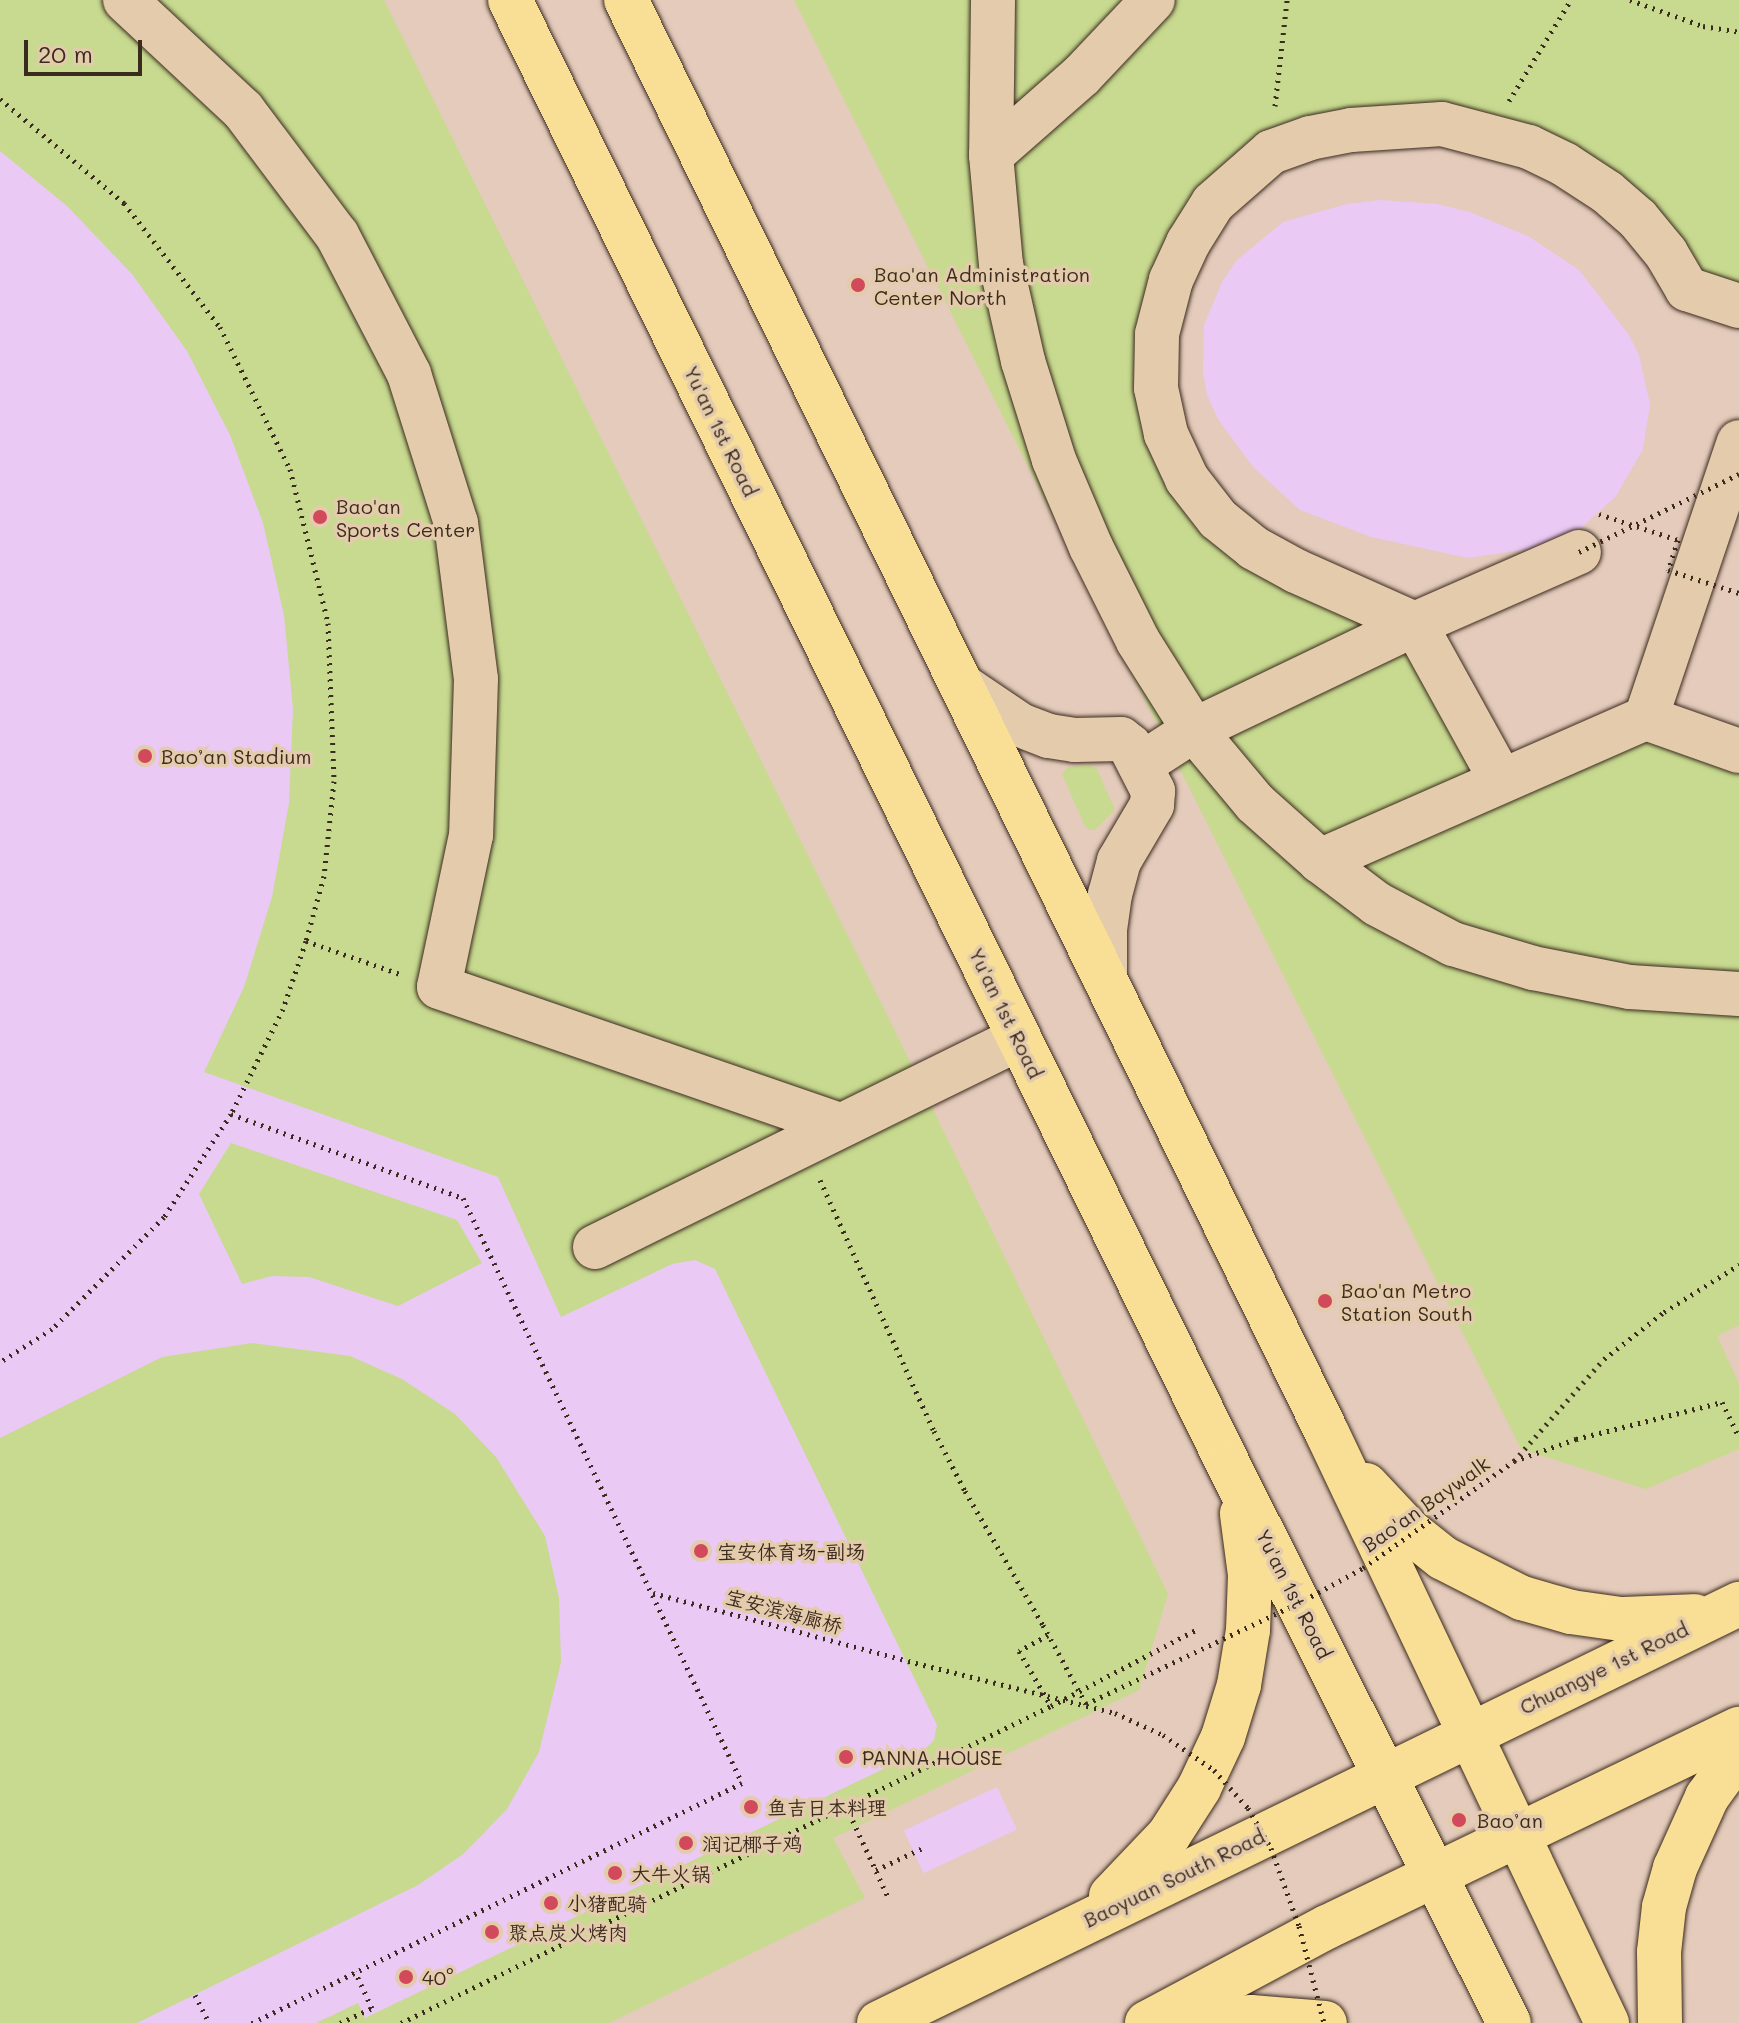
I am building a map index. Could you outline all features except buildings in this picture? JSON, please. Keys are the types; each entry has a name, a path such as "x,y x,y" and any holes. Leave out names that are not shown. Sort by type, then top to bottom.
{"main road":[{"name":"Yu'an 1st Road","path":"510,0 1229,1466 1509,2023"},
{"path":"626,0 1327,1433 1607,2023"},
{"path":"1327,1433 1377,1500 1409,1531 1443,1558 1482,1581 1571,1612 1621,1619 1671,1619 1730,1608"},
{"path":"1064,1932 1133,1877 1169,1835 1199,1788 1223,1737 1239,1685 1246,1644 1250,1575 1244,1520 1229,1466"},
{"name":"Chuangye 1st Road","path":"1469,1733 1730,1608"},
{"path":"1147,2023 1327,1927 1739,1729"},
{"name":"Baoyuan South Road","path":"879,2023 1469,1733"},
{"path":"1660,2023 1659,1952 1664,1907 1675,1868 1707,1797 1739,1753"},
{"path":"1191,2023 1251,2017 1325,2023"}],"street":[{"path":"125,0 243,110 337,235 414,389 456,523 476,679 471,835 439,987 821,1134"},
{"path":"993,0 991,155 1001,264 1023,361 1054,460 1091,547 1138,641 1194,730 1255,803 1320,861 1377,904 1453,944 1533,968 1630,987 1739,994"},
{"path":"991,155 1082,75 1153,0"},
{"path":"1501,780 1415,624 1296,571 1254,548 1218,519 1187,479 1166,434 1156,388 1157,334 1171,280 1213,203 1271,152 1310,138 1396,126 1442,124 1529,147 1607,192 1638,219 1666,253 1687,289 1739,306"},
{"path":"1646,718 1739,442"},
{"path":"1140,765 1194,730 1415,624 1579,552"},
{"path":"961,685 1020,725 1049,736 1075,740 1121,739 1130,746 1153,791 1152,805 1133,833 1116,872 1105,929 1105,979"},
{"path":"1320,861 1646,718 1739,751"},
{"path":"595,1247 1019,1038"}],"path":[{"path":"1271,152 1287,0"},
{"path":"1488,134 1571,0"},
{"path":"1630,0 1703,26 1739,32"},
{"path":"0,99 124,203 220,327 290,469 328,623 334,781 324,876 306,941 283,1009 231,1114 164,1217 52,1329 0,1362"},
{"path":"1579,552 1739,474"},
{"path":"1599,514 1678,540 1668,570 1739,593"},
{"path":"306,941 439,987"},
{"path":"231,1114 463,1198 742,1783 252,2023"},
{"path":"821,1134 884,1324 965,1491 1086,1704"},
{"name":"Bao'an Baywalk","path":"1086,1704 1297,1604 1363,1568 1514,1461 1604,1359 1664,1312 1739,1265"},
{"path":"1514,1461 1576,1439 1722,1402 1739,1437"},
{"path":"652,1593 1086,1704 1143,1724 1190,1751 1222,1778 1248,1808 1281,1873 1325,2023"},
{"path":"401,2023 1051,1706 1196,1630"},
{"path":"1048,1635 1019,1651 1051,1706"},
{"path":"846,1806 888,1897"},
{"path":"876,1870 925,1847"},
{"path":"340,2023 372,2008 355,1972"},
{"path":"195,1995 209,2023"}],"green space":[{"name":"Bao'an Sports Center","path":"0,0 384,0 897,1035 1168,1594 1139,1690 833,1838 865,1898 609,2023 0,2023"},
{"path":"794,0 1739,0 1739,306 1564,164 1351,130 1213,203 1156,388 1218,519 1415,624 1501,780 1646,718 1739,751 1739,1325 1717,1336 1739,1384 1739,1449 1646,1489 1521,1449"},
{"path":"1090,765 1097,769 1115,810 1095,830 1089,830 1084,824 1062,774 1068,767"}],"place":[{"name":"Bao'an Administration Center North","path":"858,285"},
{"name":"Bao'an Sports Center","path":"320,517"},
{"name":"Bao’an Stadium","path":"145,756"},
{"name":"Bao'an Metro Station South","path":"1325,1301"},
{"name":"宝安体育场-副场","path":"701,1551"},
{"name":"PANNA HOUSE","path":"846,1757"},
{"name":"鱼吉日本料理","path":"751,1807"},
{"name":"Bao’an","path":"1459,1820"},
{"name":"润记椰子鸡","path":"686,1843"},
{"name":"大牛火锅","path":"615,1873"},
{"name":"小猪配骑","path":"551,1903"},
{"name":"聚点炭火烤肉","path":"492,1932"},
{"name":"40°","path":"406,1977"}]}
